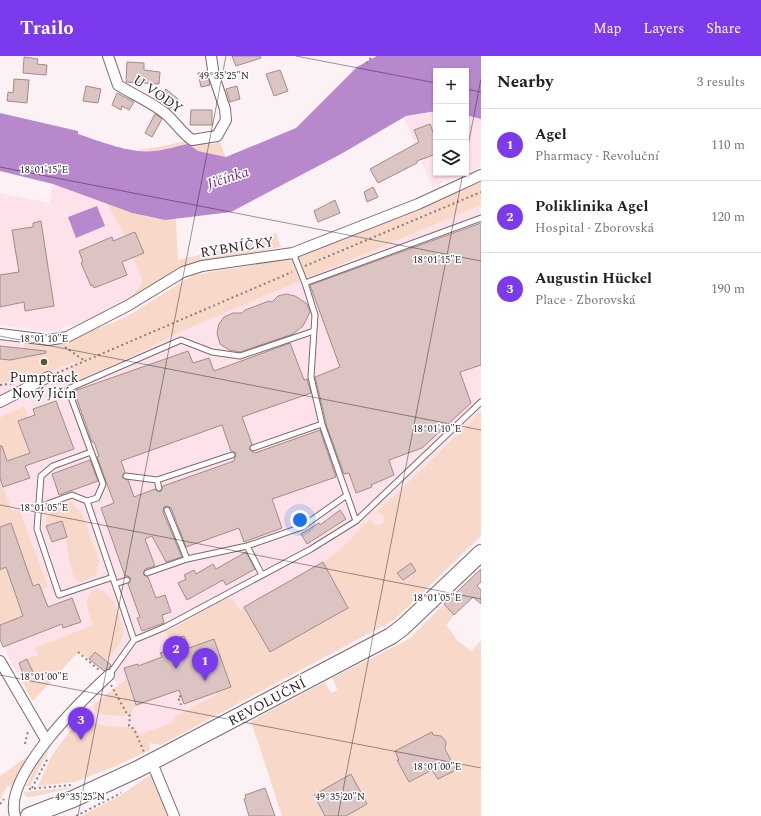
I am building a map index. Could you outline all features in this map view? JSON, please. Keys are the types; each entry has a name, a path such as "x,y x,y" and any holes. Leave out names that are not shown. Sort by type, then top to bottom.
{"main road":[{"name":"REVOLUČNÍ","path":"31,816 73,799 138,769 391,636 403,627 481,552"}],"street":[{"name":"U VODY","path":"108,56 118,84 153,104 178,125 186,136 192,140 217,136 226,120 225,109 214,76 211,56"},
{"name":"RYBNÍČKY","path":"0,334 48,340 62,337 89,326 184,272 202,266 293,253 418,204 481,175"},
{"path":"0,402 48,377"},
{"path":"0,661 46,740"},
{"path":"15,816 14,803 18,790 46,740 106,675"},
{"path":"154,770 174,816"}],"lane":[{"path":"305,283 481,218"},
{"path":"293,253 305,283 315,315 311,378 322,424 356,521"},
{"path":"39,507 72,495 87,501 97,498 105,484 91,452 68,389 181,340 212,352 240,356 314,331"},
{"path":"106,675 134,640 165,627 311,550 356,521 481,402"},
{"path":"253,448 322,424"},
{"path":"91,452 53,466 41,476 37,529 59,595 113,577"},
{"path":"126,476 157,480 232,455"},
{"path":"157,480 159,488"},
{"path":"147,573 187,559 247,546 302,527 347,495"},
{"path":"87,501 134,640"},
{"path":"167,510 187,559"},
{"path":"247,546 262,575"},
{"path":"115,584 127,580"}],"path":[{"path":"366,63 373,56"},
{"path":"48,377 481,192"},
{"path":"62,337 68,351 84,361"},
{"path":"78,652 106,675 127,714 130,716 129,726 134,729 145,755"},
{"path":"181,696 178,697 181,705"},
{"path":"0,804 8,790 76,784"}],"shaded area":[{"path":"433,112 433,176 459,176 432,187 404,117"},
{"path":"469,116 481,119 481,167 469,172"},
{"path":"185,141 214,144 219,141 226,157 198,151 188,144 153,151 134,150 159,147"},
{"path":"481,182 481,536 394,620 239,702 185,712 172,718 174,722 139,734 134,727 105,726 84,719 78,720 90,707 118,685 113,677 79,651 33,701 11,663 0,639 0,340 46,344 61,342 115,322 133,313 193,275 273,267"},
{"path":"481,182 481,205 184,330 124,360 71,383 69,373 76,361 39,375 0,383 0,359 10,360 30,356 23,349 24,342 46,344 61,342 115,322 133,313 193,275 295,258"},
{"path":"53,184 107,204 125,236 143,282 127,302 82,324 65,326 60,330 49,332 0,325 0,193 49,203"},
{"path":"107,204 132,213 158,219 176,219 178,260 252,243 276,233 281,247 201,262 127,302 143,282 125,236"},
{"path":"24,406 28,417 18,421 29,452 7,461 0,456 0,418"},
{"path":"481,412 481,536 394,620 161,745 150,743 150,750 116,766 75,782 38,786 52,755 78,720 84,719 105,726 134,727 140,734 173,722 172,718 231,687 214,639 189,648 185,636 170,641 166,632 225,599 231,599 240,611 244,607 270,652 348,608 323,562 342,548 372,517 372,521 375,525 382,524 384,519 383,516 378,513 374,515"},
{"path":"0,478 12,511 19,509 48,587 41,590 39,584 33,586 11,524 0,527"},
{"path":"67,502 72,502 82,514 99,560 96,575 82,582 76,580 73,573 62,521 46,526 46,521 49,514"},
{"path":"6,567 19,605 44,596 48,607 0,625 0,570"},
{"path":"97,589 108,595 116,606 124,633 119,645 106,661 95,652 89,659 79,651 33,701 20,678 33,672 27,659 38,655 35,648 93,625 88,610 87,600 92,592"},
{"path":"444,604 454,615 446,625 458,641 471,651 481,641 481,816 282,816 251,721 325,682 331,693 338,690 332,678 409,639"},
{"path":"127,679 135,704 144,702 145,704 133,708 131,716 105,715 95,711 93,705"},
{"path":"53,742 30,786 26,786 38,762"},
{"path":"28,756 13,788 7,786 0,800 0,776"},
{"path":"151,774 155,778 169,816 81,816 121,795"},
{"path":"77,787 31,797 27,797 23,792"}],"water":[{"name":"Jičínka","path":"377,56 481,56 481,119 469,116 469,68 433,68 433,112 406,116 341,154 231,212 165,220 132,213 53,184 0,171 0,113 78,131 78,134 135,151 162,150 188,144 198,151 226,157 296,128 357,67"},
{"path":"97,206 105,226 76,238 68,217"}],"building":[{"path":"232,56 260,56 261,58 236,66"},
{"path":"24,57 38,59 37,64 47,65 46,75 23,73"},
{"path":"127,62 144,63 144,70 160,72 159,84 126,82"},
{"path":"280,70 288,91 274,96 266,74"},
{"path":"207,71 210,85 201,87 198,73"},
{"path":"14,79 29,80 27,103 7,101 8,92 13,93"},
{"path":"86,86 101,89 98,103 83,101"},
{"path":"237,86 240,99 230,102 226,89"},
{"path":"166,89 178,99 170,109 158,99"},
{"path":"117,93 134,102 129,110 122,106 121,110 112,105"},
{"path":"191,110 212,110 212,125 190,125"},
{"path":"155,114 162,119 152,137 145,133"},
{"path":"430,124 433,132 433,155 417,161 417,163 378,183 370,169 419,142 414,130"},
{"path":"373,187 378,197 367,202 364,192"},
{"path":"335,200 340,213 318,222 314,211"},
{"path":"41,221 54,306 25,311 24,302 0,307 0,275 19,272 12,230 33,227 33,223"},
{"path":"481,223 481,365 460,372 471,403 422,448 389,460 394,475 371,485 372,487 356,493 349,473 344,474 327,427 315,377 340,367 310,285"},
{"path":"135,232 144,253 122,262 127,275 94,288 93,285 91,286 81,263 83,262 79,251 112,237 113,241"},
{"path":"286,294 295,296 307,304 310,312 303,326 293,334 240,352 229,350 220,344 217,333 219,324 224,317 233,313 242,313 245,310 269,301 272,302 278,296"},
{"path":"290,343 304,380 307,379 311,393 242,417 252,444 249,449 255,453 320,430 336,477 272,499 282,528 244,542 239,528 186,547 171,508 167,506 164,507 163,512 182,557 166,562 152,536 145,539 155,566 145,569 143,574 148,577 156,598 165,595 171,612 162,615 164,623 142,631 137,618 140,617 128,584 131,579 128,576 125,576 101,508 114,503 97,457 99,456 94,442 92,442 74,391 188,351 193,363 209,358 214,371","holes":["222,425 231,451 236,453 234,461 163,486 160,492 155,489 134,497 128,480 122,477 125,472 121,461"]},
{"path":"0,346 46,351 46,353 10,360 0,359"},
{"path":"56,401 74,449 25,466 30,478 3,487 0,478 0,446 2,446 7,461 30,453 18,421 35,415 33,409"},
{"path":"90,460 98,481 59,495 52,474"},
{"path":"340,510 346,519 307,544 301,534 319,523 320,525"},
{"path":"62,521 67,537 52,542 46,526"},
{"path":"11,523 33,586 39,584 48,607 72,598 81,622 63,628 62,624 3,647 0,639 0,625 23,616 6,567 0,570 0,527"},
{"path":"246,552 255,569 226,585 223,580 187,600 178,583 186,579 184,575 194,570 196,574 213,564 216,569"},
{"path":"323,562 348,608 270,652 244,607"},
{"path":"411,563 416,571 403,580 397,573"},
{"path":"481,569 481,582 477,586 481,590 481,604 473,597 454,615 444,604"},
{"path":"184,636 189,648 214,639 231,687 184,704 179,690 136,705 124,668 138,664 138,666 162,657 160,653 174,648 171,640"},
{"path":"95,652 111,665 109,669 104,671 89,659"},
{"path":"27,659 33,672 24,676 19,663"},
{"path":"432,732 433,735 441,736 444,739 446,743 445,749 456,770 438,779 432,770 409,782 397,760 399,760 395,751"},
{"path":"351,774 367,804 346,816 325,816 314,795"},
{"path":"265,788 275,816 249,816 244,799 246,798 245,795"}],"place":[{"name":"Pumptrack Nový Jičín","path":"44,362"},
{"name":"Poliklinika Agel","path":"176,669"},
{"name":"Agel","path":"205,681"},
{"name":"Augustin Hückel","path":"81,740"}]}
